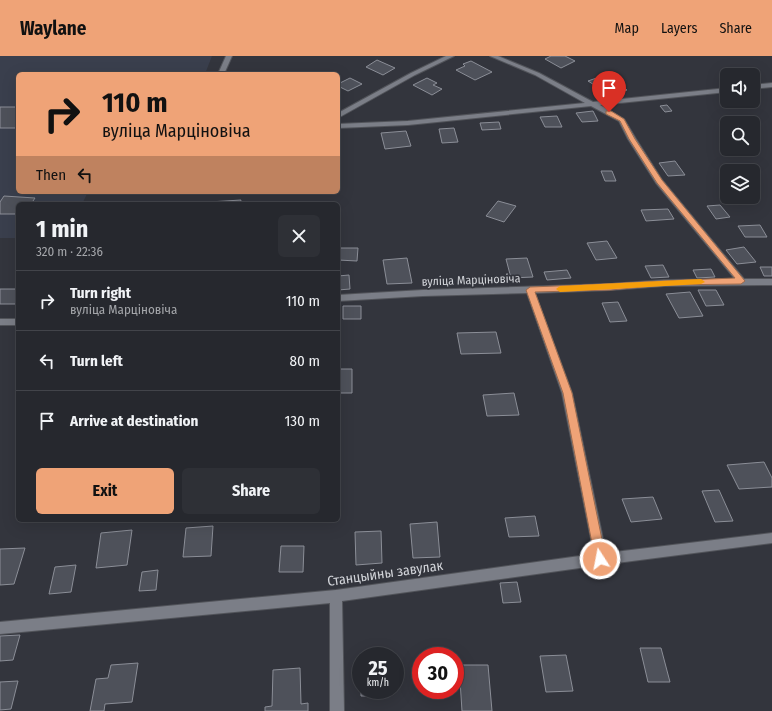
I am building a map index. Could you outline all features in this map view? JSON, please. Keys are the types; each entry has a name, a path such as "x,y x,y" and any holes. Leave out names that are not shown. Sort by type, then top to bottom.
{"street":[{"path":"222,72 229,56"},
{"path":"340,115 413,74 451,56"},
{"path":"494,56 537,74 595,104 622,120 632,139 659,181 741,281"},
{"path":"760,86 772,85"},
{"path":"340,126 408,123 720,91"},
{"name":"вуліца Марціновіча","path":"340,298 423,293 611,288 664,283 741,281 772,282"},
{"path":"530,290 567,393 600,559"},
{"path":"0,322 16,322"},
{"name":"Станцыйны завулак","path":"0,628 336,596 600,559 772,538"},
{"path":"336,596 337,711"}],"shaded area":[{"path":"0,56 212,56 206,72 16,72 16,194 87,194 83,202 16,202 16,238 0,238"}],"building":[{"path":"551,56 565,56 575,61 561,68 545,59"},
{"path":"377,60 395,68 383,75 366,67"},
{"path":"471,61 492,72 475,80 456,70 465,66 463,64"},
{"path":"605,75 627,90 610,95 588,81"},
{"path":"350,78 362,84 348,91 340,87 340,83"},
{"path":"427,78 437,83 433,85 442,89 432,95 413,85"},
{"path":"667,105 672,111 665,112 660,106"},
{"path":"0,107 16,107 16,128 0,128"},
{"path":"593,111 598,121 582,122 576,113"},
{"path":"557,116 562,127 545,127 540,117"},
{"path":"499,122 501,129 482,130 480,123"},
{"path":"454,128 458,142 442,143 439,129"},
{"path":"406,131 411,146 385,149 381,133"},
{"path":"675,161 685,175 668,176 659,163"},
{"path":"601,171 612,171 616,181 605,181"},
{"path":"4,196 35,198 32,202 16,202 16,214 0,214 0,202"},
{"path":"241,200 240,202 209,202"},
{"path":"498,201 516,206 504,222 486,216"},
{"path":"720,205 730,217 716,219 707,206"},
{"path":"668,209 674,219 646,221 641,210"},
{"path":"760,225 767,237 745,237 738,226"},
{"path":"607,241 617,258 596,260 587,243"},
{"path":"744,247 756,262 737,264 726,250"},
{"path":"340,248 358,248 357,261 340,260"},
{"path":"407,258 412,283 387,284 383,260"},
{"path":"527,258 533,277 511,278 506,259"},
{"path":"663,265 669,277 651,278 645,266"},
{"path":"760,267 772,267 772,276 764,276"},
{"path":"711,269 715,277 697,278 693,270"},
{"path":"567,270 571,278 547,280 544,272"},
{"path":"349,275 350,289 340,290 340,276"},
{"path":"0,289 16,289 16,304 0,304"},
{"path":"698,290 716,290 724,305 706,306"},
{"path":"690,292 703,316 679,318 666,294"},
{"path":"618,302 627,321 610,322 602,303"},
{"path":"343,306 361,306 361,319 343,319"},
{"path":"496,332 501,353 461,354 457,333"},
{"path":"340,369 352,369 352,393 340,393"},
{"path":"514,393 519,415 487,416 483,395"},
{"path":"764,462 772,478 772,487 739,489 727,465"},
{"path":"719,490 733,521 715,522 702,491"},
{"path":"653,497 662,519 631,522 622,499"},
{"path":"535,516 539,536 509,537 505,518"},
{"path":"437,522 440,557 413,558 410,524"},
{"path":"213,526 211,556 183,557 186,528"},
{"path":"132,530 127,565 96,568 101,533"},
{"path":"381,531 382,563 356,565 355,532"},
{"path":"281,546 304,546 303,572 279,572"},
{"path":"25,548 14,584 0,585 0,549"},
{"path":"76,565 71,592 49,594 55,567"},
{"path":"158,570 156,590 139,591 142,572"},
{"path":"517,582 521,602 503,603 500,583"},
{"path":"20,635 13,660 0,661 0,636"},
{"path":"640,648 661,648 670,682 648,682"},
{"path":"566,655 573,691 546,692 540,656"},
{"path":"138,663 132,702 105,704 104,711 90,711 96,679 108,678 111,665"},
{"path":"464,665 488,665 492,711 462,711 461,699 464,699"},
{"path":"300,668 301,704 308,703 308,711 265,711 265,707 272,706 273,670"},
{"path":"18,681 11,709 0,710 0,682"}],"slow traffic":[{"path":"560,289 611,288 638,284 701,282"}],"route":[{"path":"600,559 567,393 530,290 611,288 638,284 741,281 659,181 632,139 622,120 609,112"}]}
